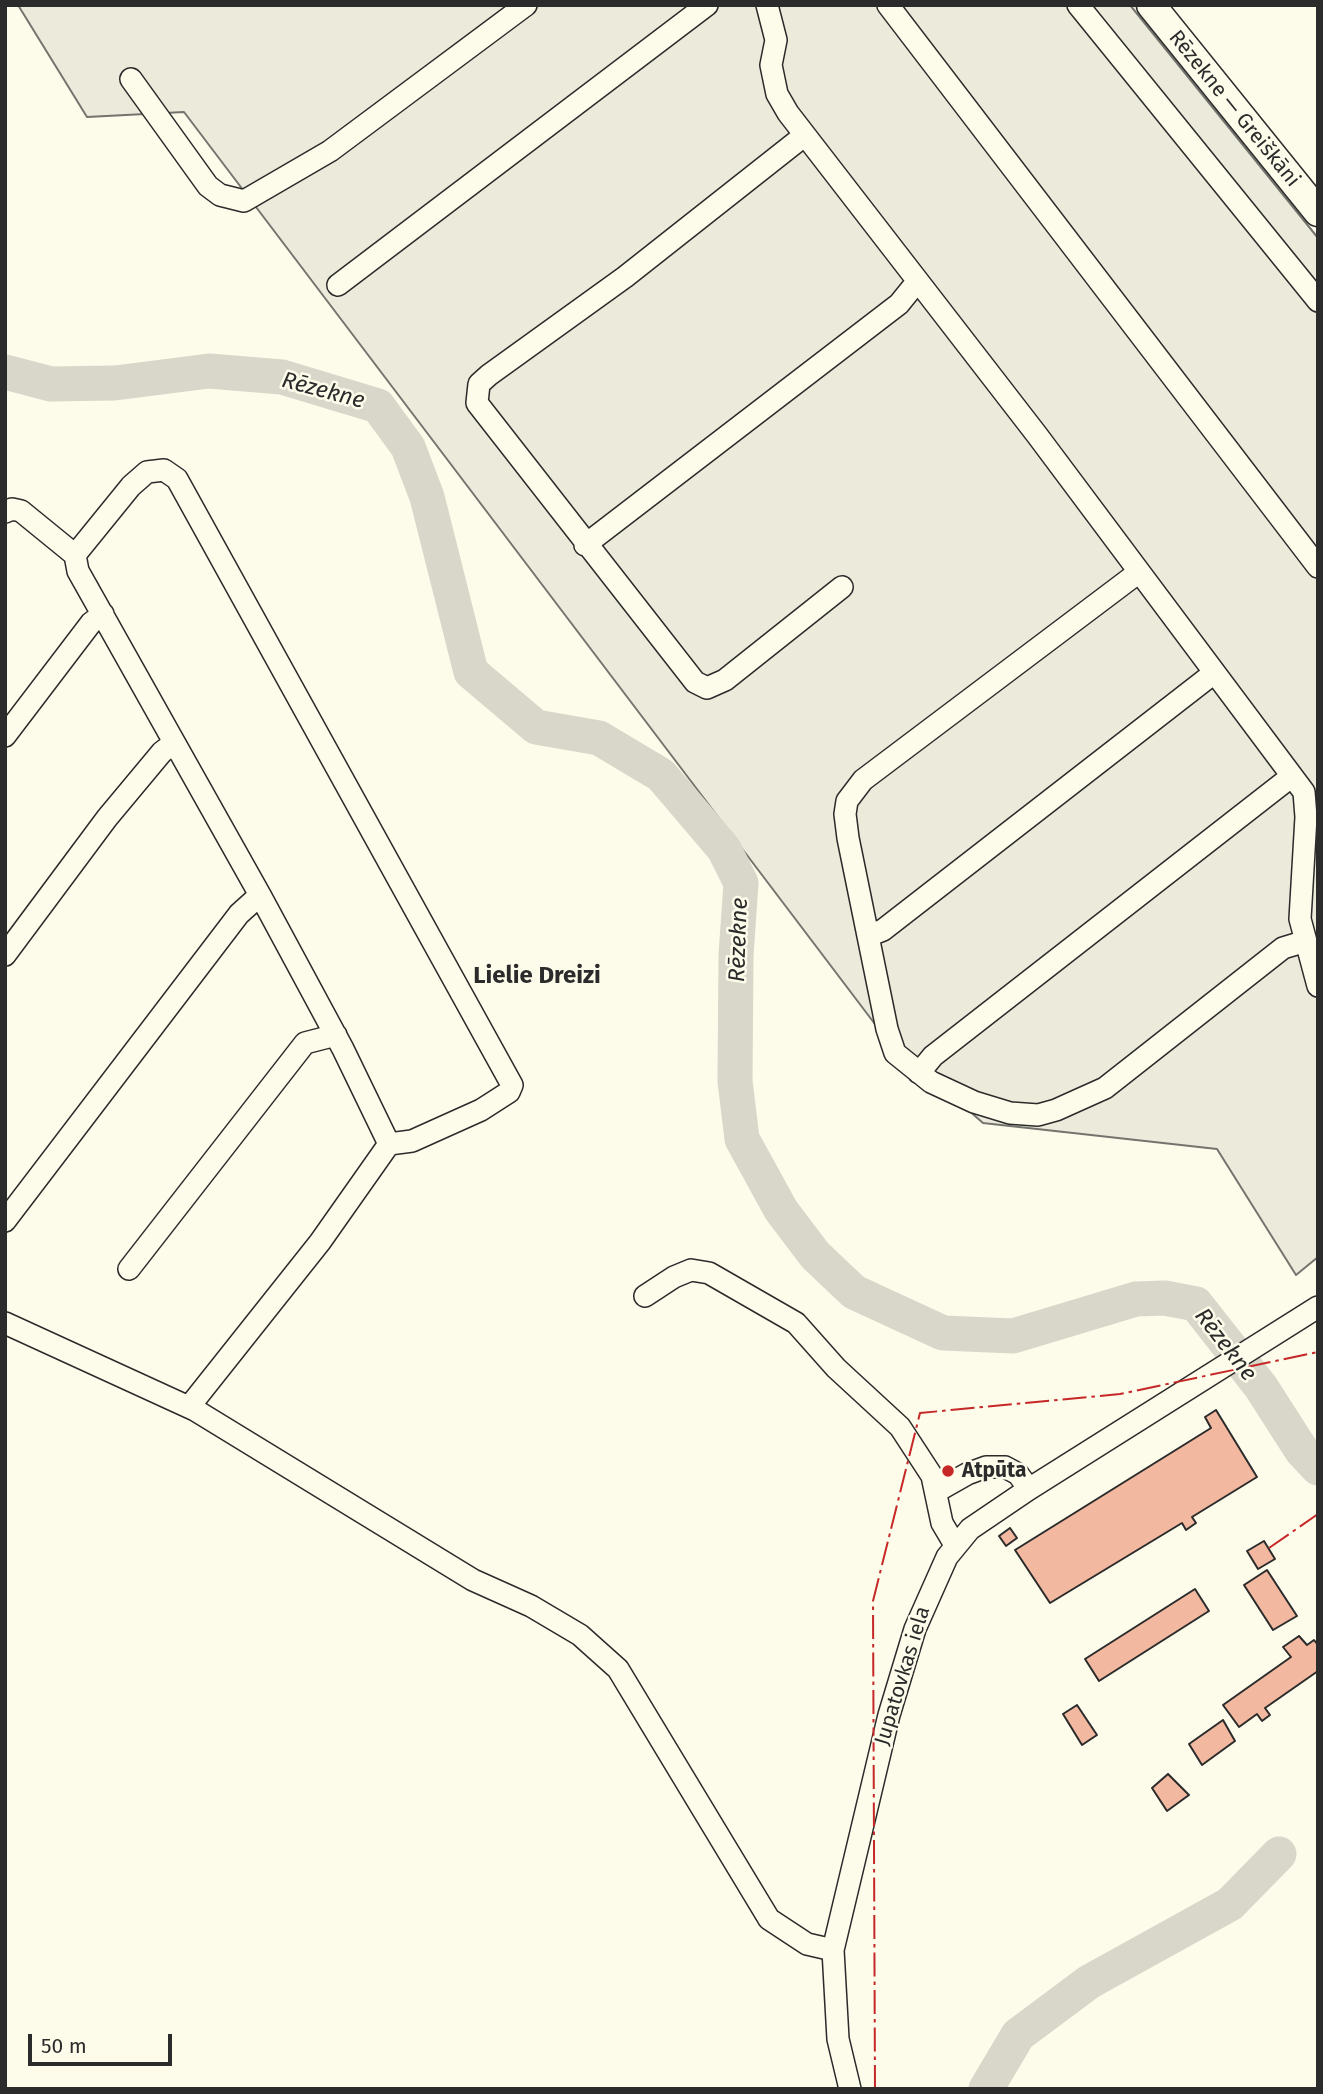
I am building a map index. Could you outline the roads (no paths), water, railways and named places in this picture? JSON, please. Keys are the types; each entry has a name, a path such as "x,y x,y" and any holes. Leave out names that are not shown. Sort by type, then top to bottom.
{"main road":[{"name":"Rēzekne — Greiškāni","path":"1151,5 1318,212"}],"street":[{"path":"131,79 208,186 220,195 244,201 330,151 526,5"},
{"path":"338,285 707,5"},
{"path":"767,5 776,40 771,65 777,94 916,283 1037,435 1304,792 1306,817 1300,919 1318,986"},
{"path":"888,5 1318,567"},
{"path":"1078,5 1318,301"},
{"path":"805,135 625,277 480,384 477,403 683,670 706,688 725,680 842,587"},
{"path":"585,545 899,304 916,283"},
{"path":"75,555 131,486 147,472 164,470 177,479 512,1085 509,1092 481,1110 412,1141 390,1144 320,1242 189,1407"},
{"path":"5,512 12,509 21,511 75,555 78,571 260,895 336,1035 390,1144"},
{"path":"1139,572 853,789 845,814 887,1029 895,1053 919,1073 974,1102 1010,1113 1038,1115 1105,1088 1283,948 1306,941"},
{"path":"5,736 91,623 103,614"},
{"path":"868,936 883,930 1214,673"},
{"path":"5,955 107,818 162,752 174,743"},
{"path":"919,1073 943,1048 1292,776"},
{"path":"5,1221 239,914 260,895"},
{"path":"129,1269 305,1043 315,1038 336,1035"},
{"path":"645,1296 674,1277 691,1270 709,1273 796,1323 836,1368 900,1427 932,1476 942,1523 955,1545"},
{"name":"Jupatovkas iela","path":"849,2089 838,2039 833,1950 844,1893 897,1690 928,1595 955,1545 970,1529 1029,1489 1318,1307"},
{"path":"5,1323 189,1407 473,1580 531,1606 580,1635 618,1670 769,1919 807,1944 833,1950"},
{"path":"937,1491 986,1467 1005,1467 1018,1474 1029,1489"}],"waterway":[{"name":"Rēzekne","path":"5,372 51,384 115,383 209,371 282,377 378,406 408,447 427,497 471,672 536,727 599,738 661,775 724,849 741,883 736,955 735,1081 742,1139 781,1210 815,1255 854,1292 943,1333 1013,1336 1136,1299 1165,1298 1196,1304 1261,1387 1302,1451 1318,1468"},
{"path":"986,2089 1018,2035 1089,1982 1230,1904 1279,1854"}],"place":[{"name":"Atpūta","path":"948,1471"}],"district":[{"name":"Lielie Dreizi","path":"537,976"}]}
